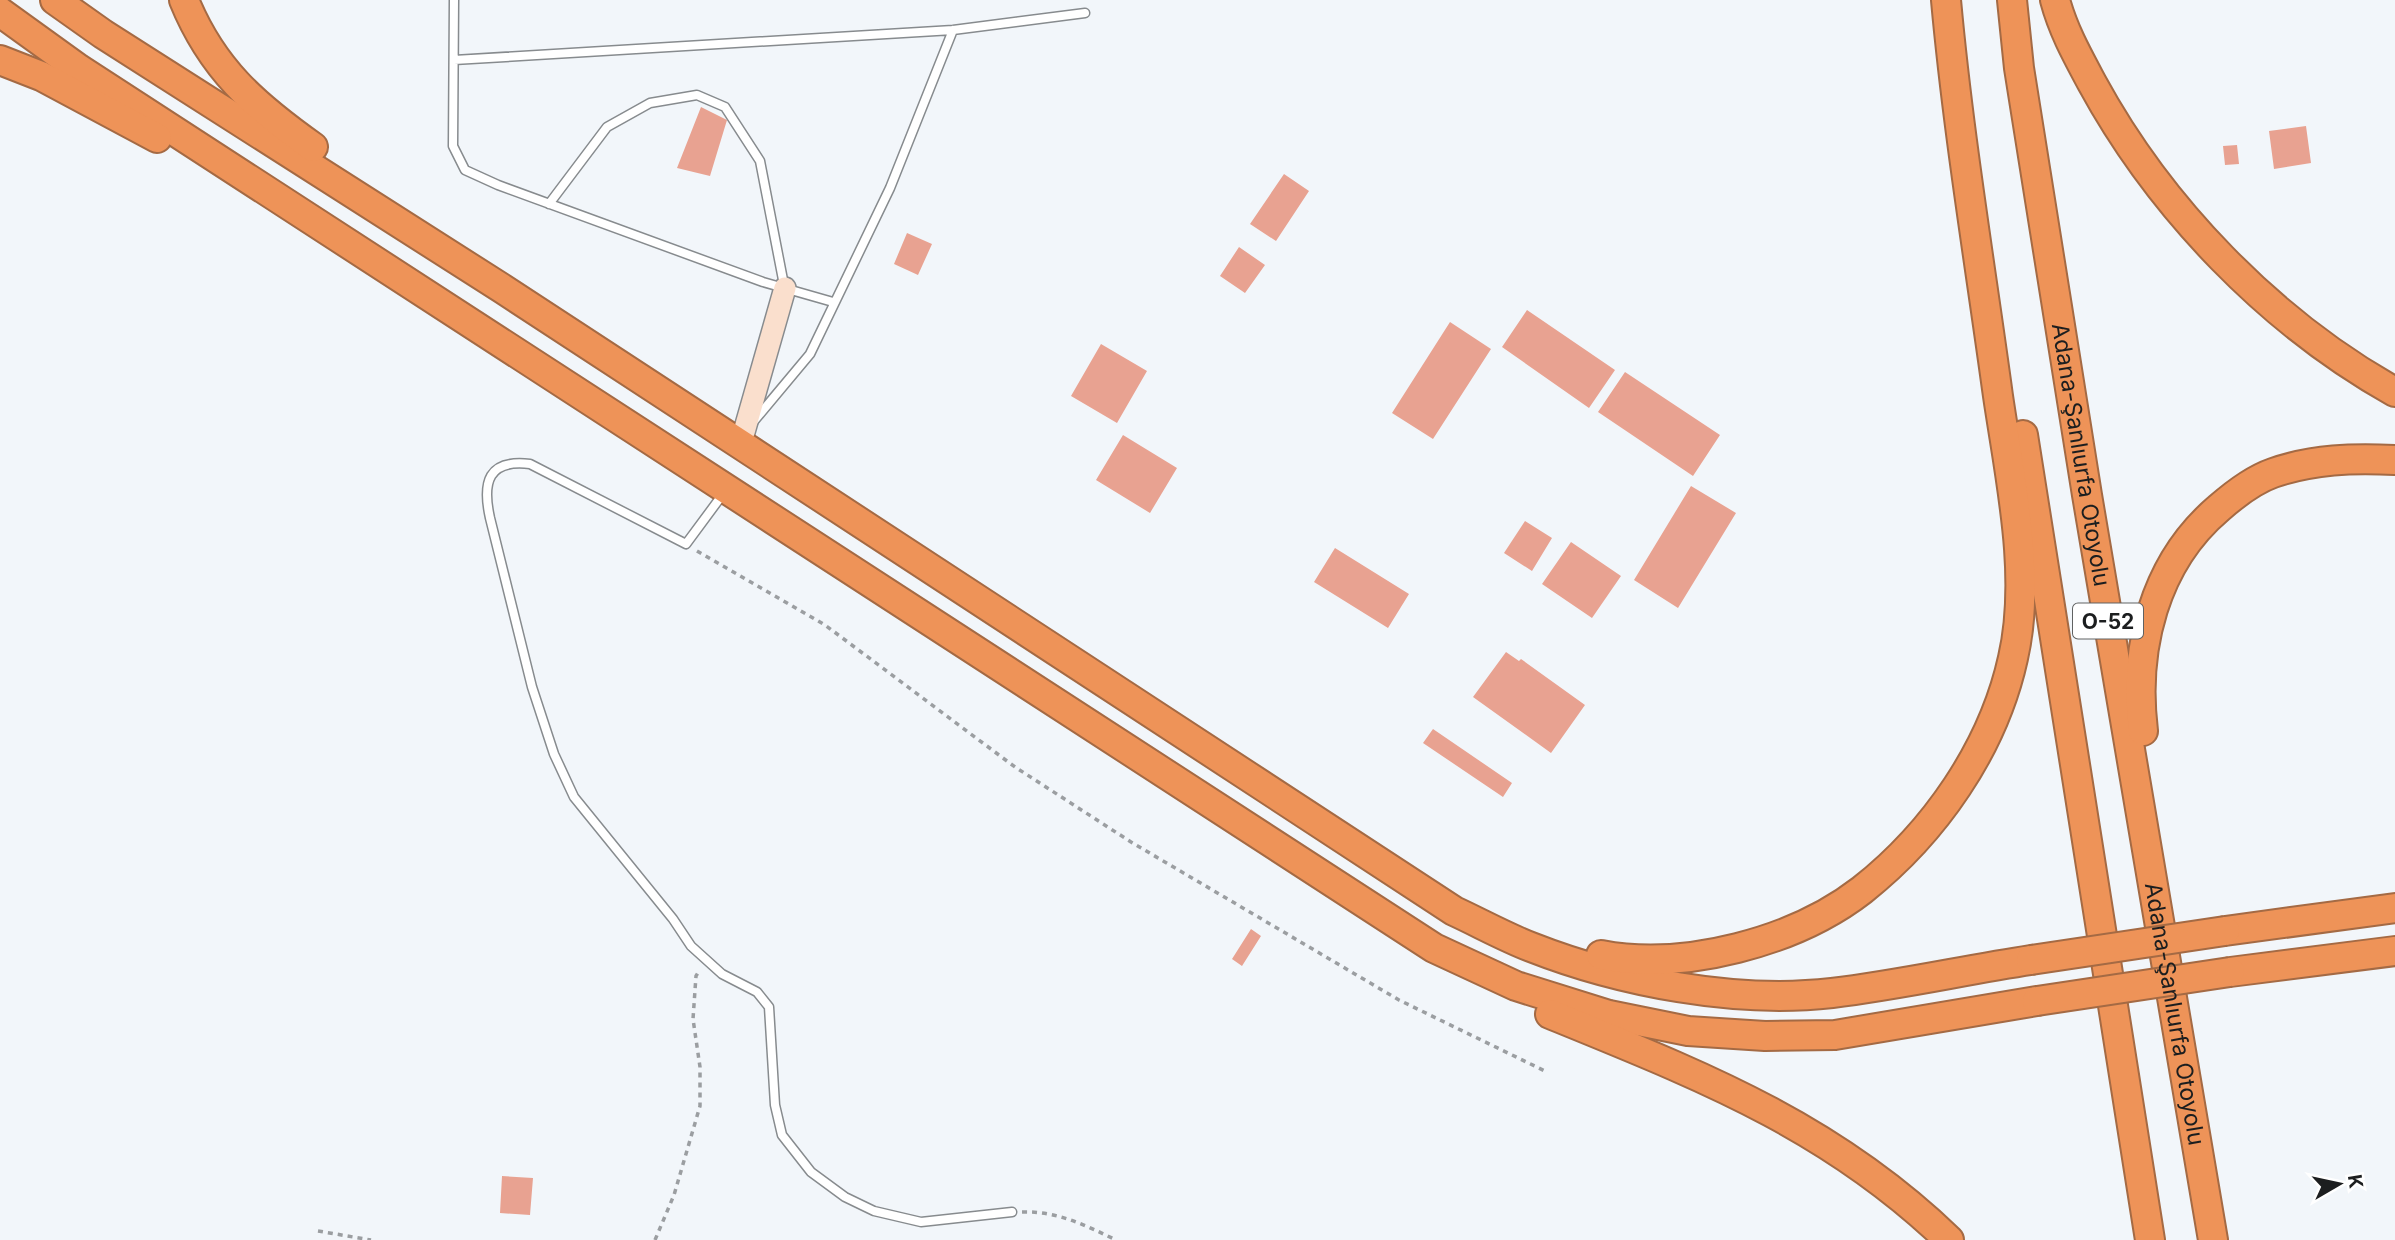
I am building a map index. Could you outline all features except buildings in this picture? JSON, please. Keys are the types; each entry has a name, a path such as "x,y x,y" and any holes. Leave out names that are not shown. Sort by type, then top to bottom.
{"highway":[{"path":"55,0 103,34 740,437 1454,911 1531,947 1619,975 1693,989 1766,994 1831,993 2031,960 2395,908"},
{"path":"184,0 194,23 225,70 258,108 503,289"},
{"path":"1332,832 1461,905 1520,932 1567,948 1600,955 1659,959 1757,943 1804,927 1848,901 1883,873 1918,839 1947,800 1975,755 1998,708 2014,657 2020,603 2014,507 1953,77 1946,0"},
{"name":"O-52","path":"1955,0 2150,1240"},
{"name":"Adana-Şanlıurfa Otoyolu","path":"2012,0 2019,68 2085,481 2213,1240"},
{"path":"2055,0 2062,28 2113,122 2182,214 2305,334 2395,392"},
{"path":"0,12 79,69 295,206 467,321 1434,948 1516,986 1609,1015 1688,1031 1765,1036 1835,1035 2230,972 2395,951"},
{"path":"0,60 41,76 189,155 467,321"},
{"path":"2189,1095 2141,719 2140,664 2155,599 2176,554 2202,522 2238,491 2272,474 2310,464 2351,458 2395,460"},
{"path":"1310,867 1431,953 1513,999 1691,1071 1779,1114 1849,1158 1924,1216 1949,1240"}],"street":[{"path":"740,437 785,288"}],"lane":[{"path":"454,0 453,146 465,170 549,204 785,288 833,302"},
{"path":"454,60 953,30 1085,13"},
{"path":"740,437 810,354 890,188 953,30"},
{"path":"549,204 607,127 650,103 697,95 725,107 760,160 785,288"},
{"path":"727,489 686,544 530,464 512,462 499,466 487,482 488,506 532,687 554,754 574,797 673,919 691,946 722,974 757,992 769,1007 775,1105 782,1135 811,1172 845,1197 874,1211 921,1222 1012,1212"}],"path":[{"path":"686,544 825,625 1015,766 1132,842 1399,1000 1547,1072"},
{"path":"655,1240 674,1195 700,1106 700,1067 692,1018 696,976 706,961"},
{"path":"1012,1212 1042,1212 1078,1221 1116,1240"},
{"path":"318,1231 371,1240"}]}
